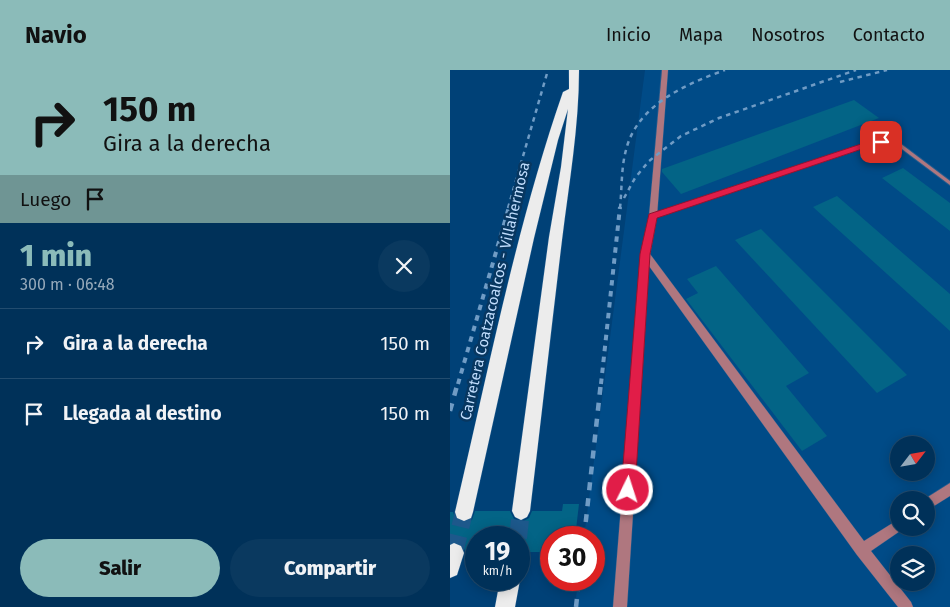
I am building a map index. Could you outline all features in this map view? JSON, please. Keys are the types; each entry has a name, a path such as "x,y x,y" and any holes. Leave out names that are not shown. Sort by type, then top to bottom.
{"highway":[{"name":"Carretera Coatzacoalcos - Villahermosa","path":"521,511 556,237 567,167 574,98 573,76"},
{"name":"Carretera Coatzacoalcos - Villahermosa","path":"464,512 552,140 573,76"},
{"path":"505,607 508,591"}],"street":[{"path":"620,607 645,254 653,216 665,70"},
{"path":"645,254 906,607"},
{"path":"935,500 950,489"},
{"path":"862,550 890,530"}],"lane":[{"path":"653,216 881,142 898,146 950,183"}],"shaded area":[{"path":"645,70 950,70 950,607 575,607 577,591 605,591 605,526 585,526"}],"building":[{"path":"854,100 879,118 681,194 662,172 662,169"},
{"path":"903,168 950,203 950,231 882,178"},
{"path":"837,196 950,294 950,331 813,207"},
{"path":"761,229 907,375 877,393 735,240"},
{"path":"716,266 809,373 786,386 827,436 802,451 686,299 698,293 687,279"},
{"path":"563,504 579,504 576,526 540,526 540,552 530,552 530,526 465,526 465,551 462,544 455,541 450,543 450,512 453,512 456,520 463,523 472,520 475,511 510,511 514,519 522,522 529,518 532,511 562,511"}],"tunnel":[{"path":"519,526 521,511"},
{"path":"454,553 464,512"}],"railway":[{"path":"508,208 548,70"},
{"path":"620,208 624,157 632,134 641,120 665,98 695,82 725,70"},
{"path":"624,198 635,178 649,161 681,136 719,118 856,70"},
{"path":"840,82 887,70"},
{"path":"458,384 509,207"},
{"path":"601,384 620,207"},
{"path":"450,411 458,382"},
{"path":"585,526 601,382"},
{"path":"576,607 578,591"}],"route":[{"path":"628,490 645,254 653,216 881,142"}]}
